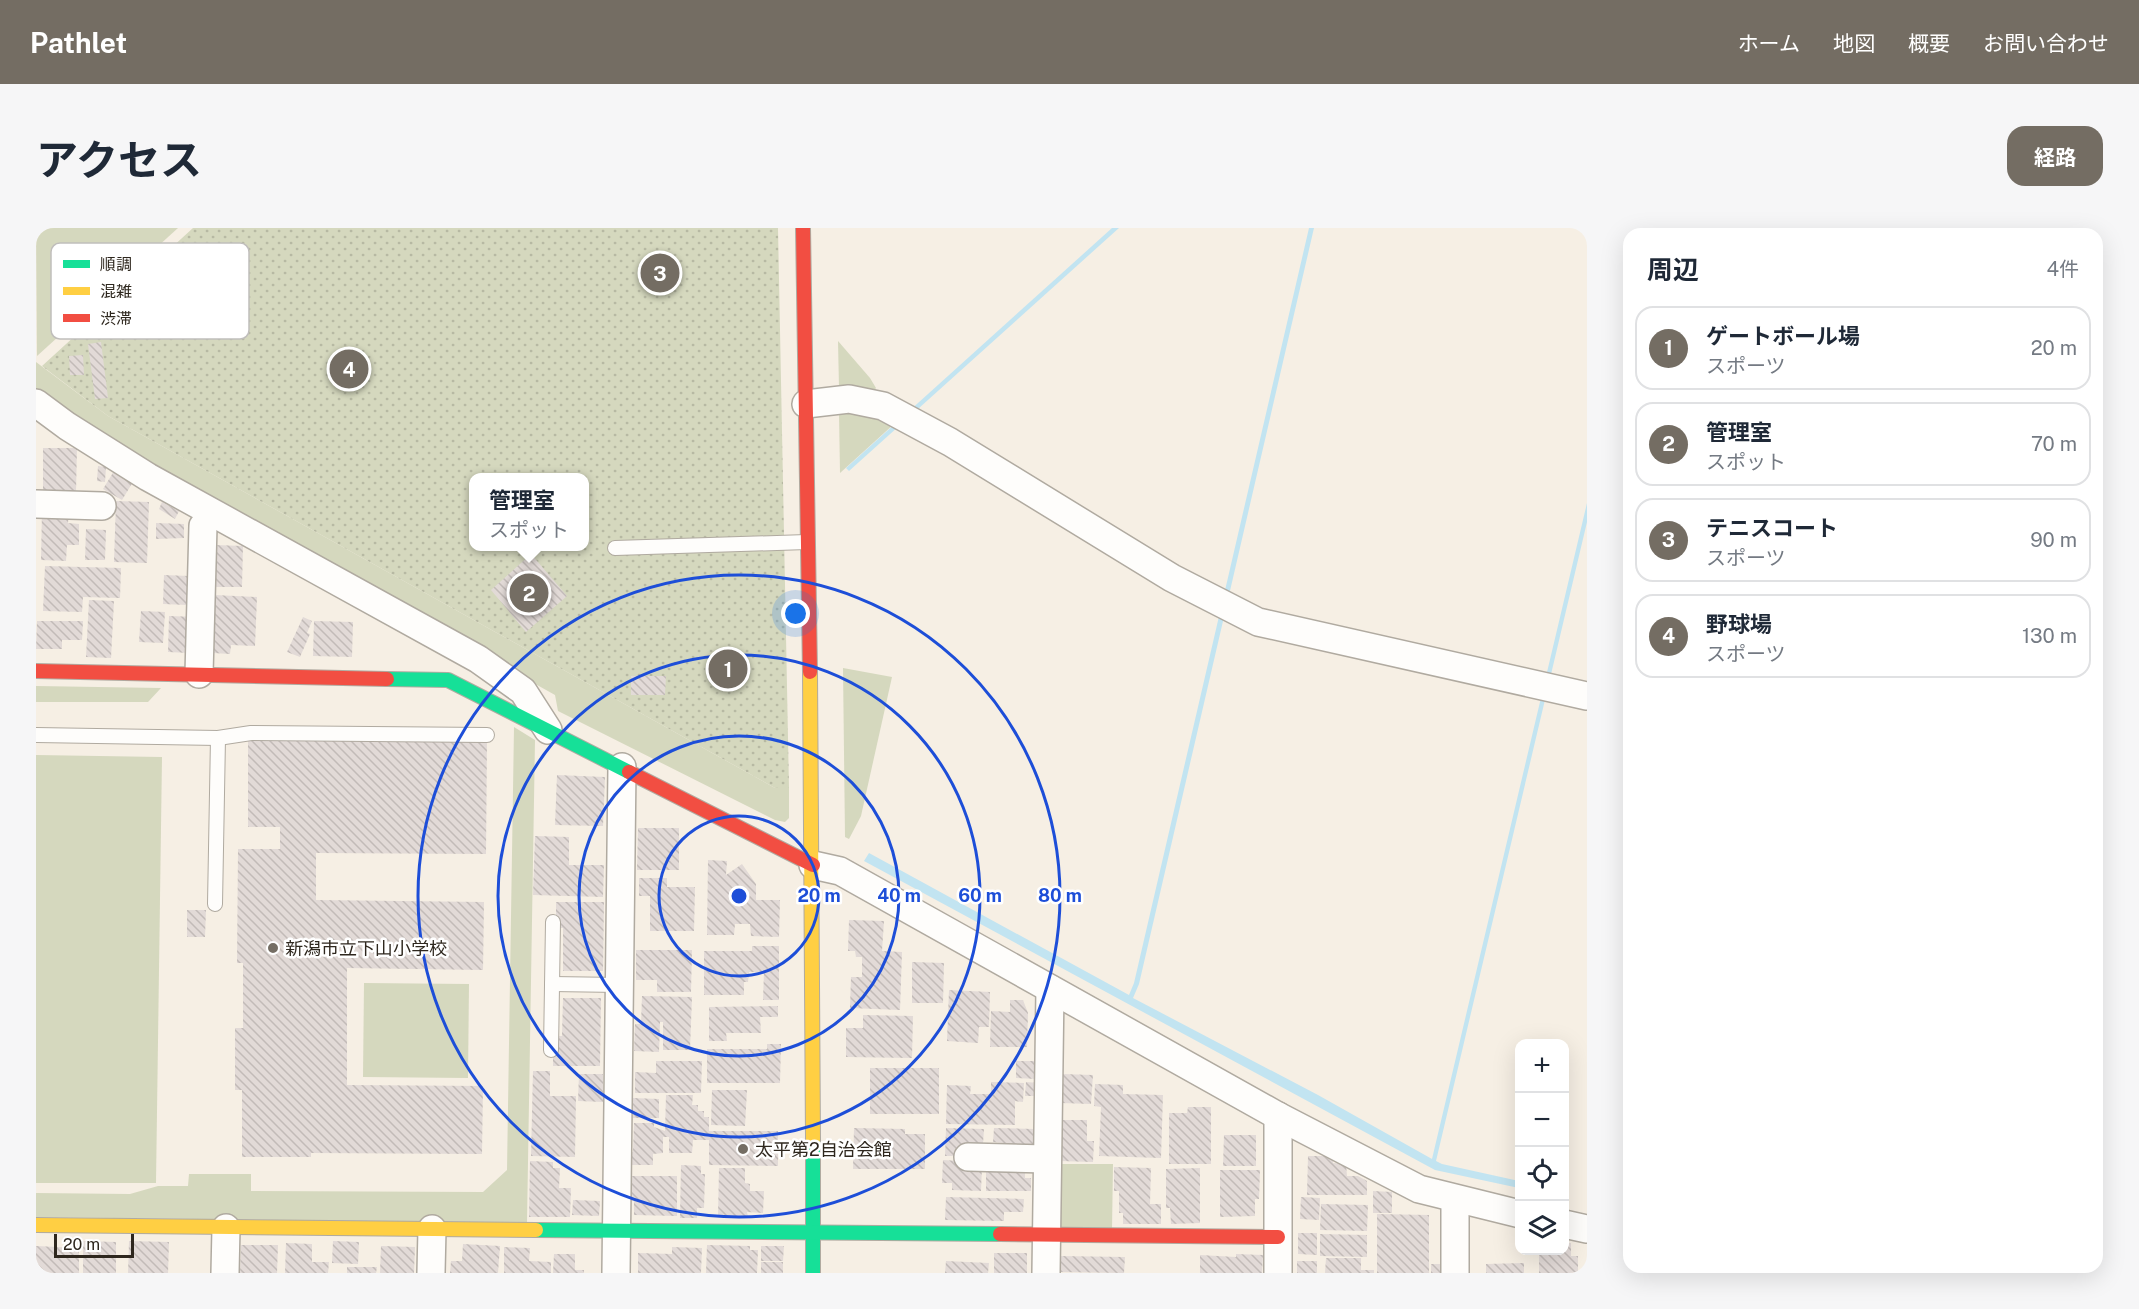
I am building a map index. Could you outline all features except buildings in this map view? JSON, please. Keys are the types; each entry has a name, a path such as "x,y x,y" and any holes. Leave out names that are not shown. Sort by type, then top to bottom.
{"street":[{"path":"803,228 813,865 813,1273"},
{"path":"806,404 849,399 883,406 950,442 1172,578 1258,622 1587,696"},
{"path":"36,403 148,477 478,659 523,691 548,730"},
{"path":"36,504 102,506"},
{"path":"199,674 203,525"},
{"path":"36,671 448,680 813,865 840,872 1278,1116 1419,1189 1515,1213"},
{"path":"616,1273 622,767"},
{"path":"1046,1273 1050,989"},
{"path":"1278,1116 1278,1273"},
{"path":"968,1157 1047,1159"},
{"path":"1455,1199 1455,1273"},
{"path":"36,1225 1278,1237"},
{"path":"1569,1225 1587,1229"},
{"path":"225,1273 226,1228"},
{"path":"431,1273 432,1229"}],"lane":[{"path":"615,548 809,542"},
{"path":"36,735 218,738 251,733 487,735"},
{"path":"215,904 218,738"},
{"path":"551,1050 553,922"},
{"path":"552,984 619,985"}],"green space":[{"path":"36,228 178,228 161,243 51,243 51,339 56,339 37,356"},
{"path":"193,228 778,228 789,788 775,788 108,416 42,366 72,339 249,339 249,243 177,243"},
{"path":"838,341 870,378 876,388 874,391 839,388"},
{"path":"36,362 108,416 775,788 789,788 789,818 785,822 775,820 558,711 555,695 164,476 36,394"},
{"path":"853,412 894,424 840,473 839,413"},
{"path":"843,668 892,677 861,816 849,839 845,837"},
{"path":"36,686 161,688 148,702 36,702"},
{"path":"514,727 535,740 527,1223 36,1217 36,1193 130,1194 158,1186 188,1186 189,1174 251,1174 251,1191 483,1192 507,1170"},
{"path":"36,755 162,757 156,1183 36,1183"},
{"path":"364,983 469,984 468,1078 363,1077"},
{"path":"1057,1164 1113,1164 1112,1230 1056,1230"}],"water":[{"path":"1112,228 1119,228 849,471 846,468"},
{"path":"1309,228 1314,228 1139,984 1133,998 1318,1095 1432,1159 1587,503 1587,522 1436,1161 1515,1180 1515,1187 1435,1170 864,861 869,853 1129,995 1134,983"}],"traffic: fast":[{"path":"387,679 448,680 629,772"},
{"path":"813,1140 813,1273"},
{"path":"536,1230 1000,1234"}],"traffic: slow":[{"path":"810,672 813,1140"},
{"path":"36,1225 536,1230"}],"traffic: jam":[{"path":"803,228 810,672"},
{"path":"36,671 387,679"},
{"path":"629,772 813,865"},
{"path":"1000,1234 1278,1237"}],"place":[{"name":"テニスコート","path":"660,273"},
{"name":"野球場","path":"349,369"},
{"name":"管理室","path":"529,593"},
{"name":"ゲートボール場","path":"728,669"},
{"name":"新潟市立下山小学校","path":"273,948"},
{"name":"太平第2自治会館","path":"743,1149"}]}
